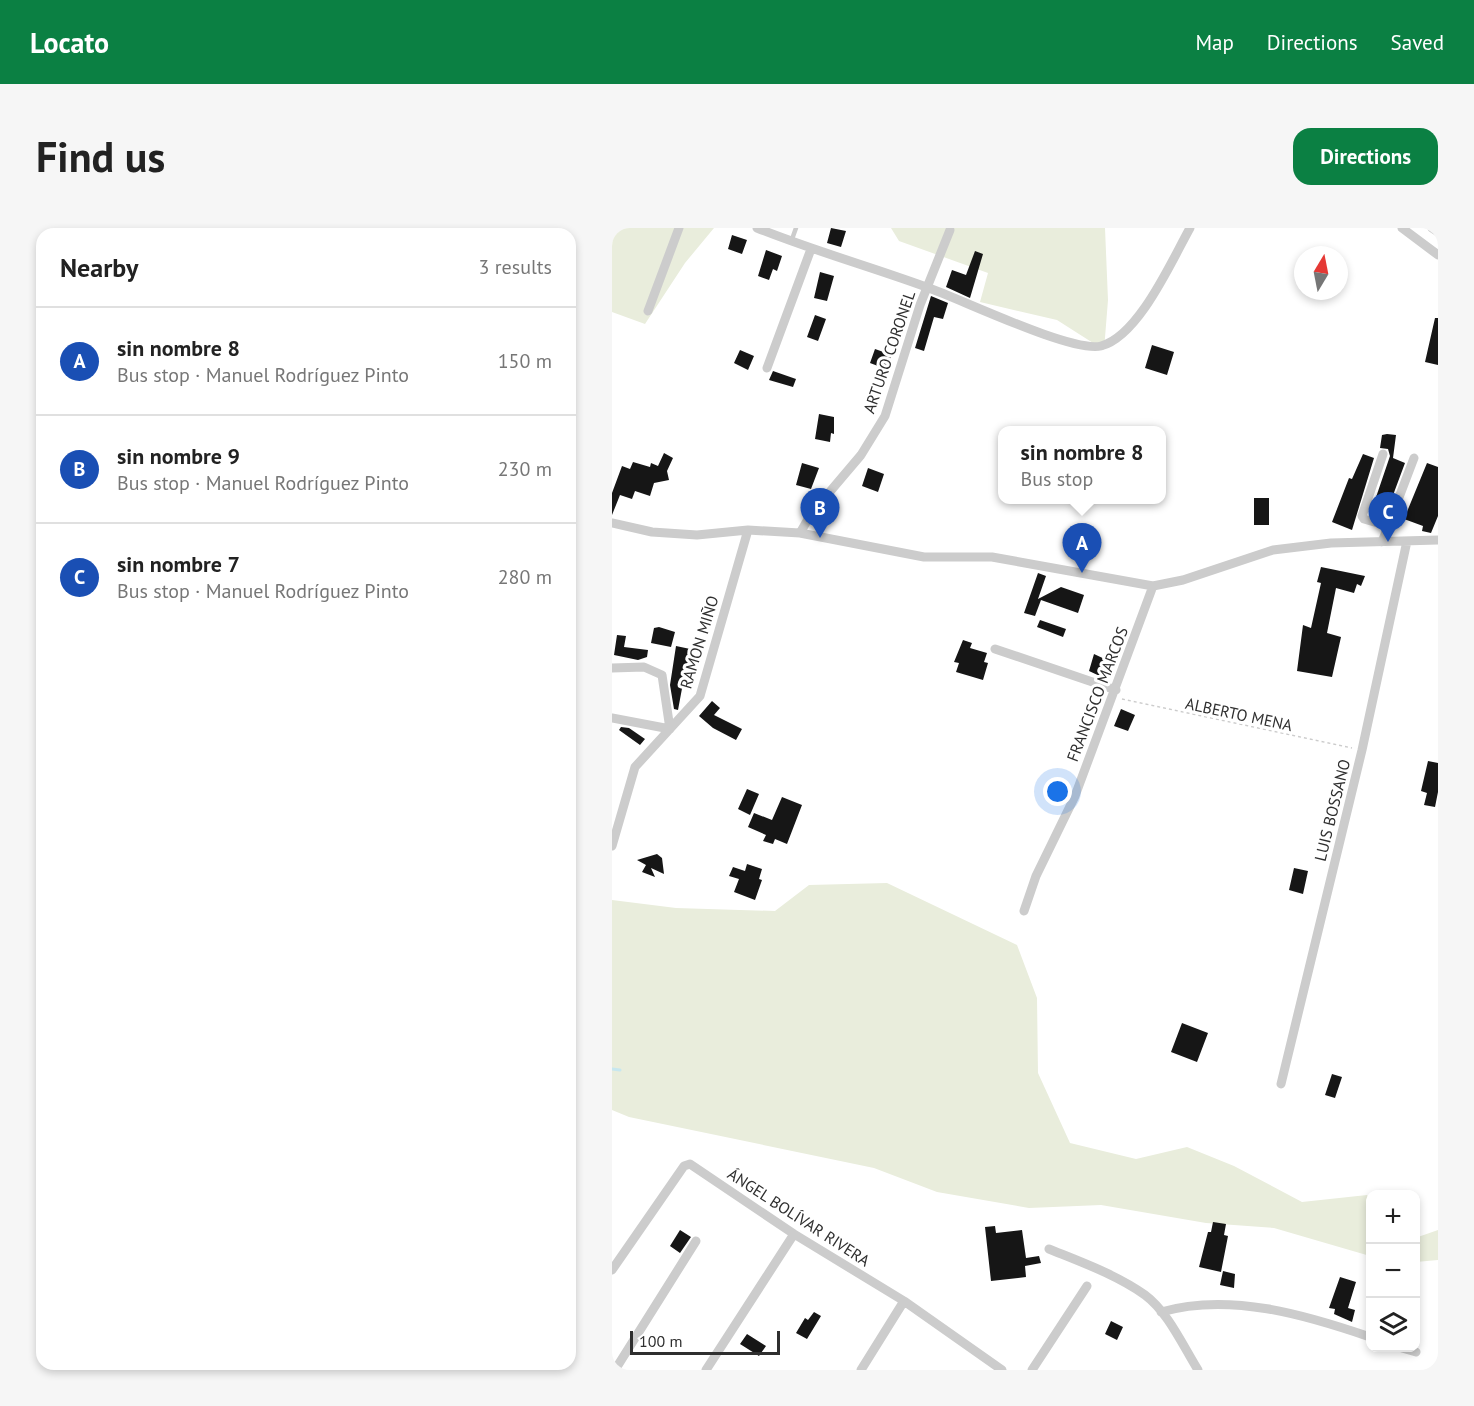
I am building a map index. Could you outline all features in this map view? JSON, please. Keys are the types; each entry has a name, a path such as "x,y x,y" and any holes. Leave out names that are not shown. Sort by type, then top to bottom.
{"street":[{"path":"648,310 679,228"},
{"path":"757,228 811,249 927,287 995,315 1086,347 1103,345 1141,315 1190,228"},
{"path":"1401,228 1438,255"},
{"path":"1432,228 1438,232"},
{"name":"ARTURO CORONEL","path":"800,533 811,514 861,455 885,416 927,287 950,230"},
{"path":"767,368 811,249"},
{"path":"1383,454 1362,516 1364,519 1388,526"},
{"path":"1382,542 1414,458"},
{"path":"612,523 652,532 697,535 748,530 800,533 924,557 993,557 1153,586 1183,580 1273,550 1330,543 1438,540"},
{"name":"RAMON MIÑO","path":"612,846 617,811 635,767 700,696 748,530"},
{"name":"LUIS BOSSANO","path":"1281,1084 1362,750 1407,541"},
{"name":"FRANCISCO MARCOS","path":"1024,911 1036,876 1074,796 1115,693 1153,586"},
{"path":"995,649 1115,693"},
{"path":"612,668 644,668 662,675 670,729 612,718"},
{"name":"ÁNGEL BOLÍVAR RIVERA","path":"612,1270 687,1164 693,1165 794,1234 904,1301 1002,1370"},
{"path":"706,1370 794,1234"},
{"path":"615,1370 696,1241"},
{"path":"1049,1249 1092,1267 1146,1296 1161,1312 1195,1368"},
{"path":"1032,1370 1087,1286"},
{"path":"861,1370 904,1301"},
{"path":"1161,1312 1182,1306 1263,1308 1323,1322 1366,1335"}],"lane":[{"path":"791,242 796,228"}],"path":[{"name":"ALBERTO MENA","path":"1115,693 1362,750"}],"green space":[{"path":"612,228 714,228 685,263 645,324 612,312"},
{"path":"891,228 1105,228 1108,300 1104,350 1057,320 980,302 988,273 899,241"},
{"path":"887,883 1017,945 1037,998 1038,1073 1070,1143 1136,1159 1187,1147 1234,1166 1302,1202 1366,1195 1366,1255 1274,1228 1206,1223 1101,1205 1029,1208 937,1192 874,1168 629,1117 612,1110 612,900 676,908 775,911 809,885"},
{"path":"1438,1230 1438,1260 1420,1262 1420,1236"}],"building":[{"path":"831,228 846,231 841,247 827,243"},
{"path":"732,235 747,240 742,254 728,249"},
{"path":"766,250 782,256 777,271 773,269 769,280 758,276"},
{"path":"975,251 983,254 970,298 946,287 952,270 966,275"},
{"path":"820,272 834,276 827,301 814,298"},
{"path":"931,296 948,303 943,319 934,317 924,351 915,348"},
{"path":"815,315 826,319 818,341 807,337"},
{"path":"1435,318 1438,318 1438,365 1425,362"},
{"path":"1152,345 1174,352 1167,375 1145,368"},
{"path":"875,349 892,355 886,369 870,363"},
{"path":"740,350 754,356 748,370 734,363"},
{"path":"773,371 796,379 793,387 769,380"},
{"path":"819,414 834,417 834,434 831,433 830,442 815,439"},
{"path":"1382,435 1396,435 1393,458 1405,463 1386,514 1372,509 1390,456 1388,449 1380,448"},
{"path":"664,453 673,458 667,471 669,480 654,483 650,496 635,491 632,499 620,495 612,515 612,493 622,466 630,469 633,462 650,467 651,463 658,466"},
{"path":"1363,454 1374,458 1352,530 1332,522 1349,478 1352,479"},
{"path":"802,463 819,468 811,489 796,485"},
{"path":"1427,463 1438,467 1438,516 1431,533 1422,531 1423,526 1404,519"},
{"path":"868,468 884,474 878,492 862,486"},
{"path":"1254,498 1269,498 1269,525 1254,525"},
{"path":"1321,567 1365,576 1361,586 1357,584 1354,593 1336,588 1327,633 1341,637 1332,677 1297,671 1303,625 1311,628 1321,583 1317,582"},
{"path":"1038,573 1046,576 1038,599 1061,587 1084,595 1078,613 1041,600 1035,616 1024,613"},
{"path":"1040,620 1066,629 1063,637 1037,627"},
{"path":"659,627 675,632 671,647 651,643 654,628"},
{"path":"617,635 626,636 624,647 648,650 647,657 638,660 614,655"},
{"path":"963,640 972,643 970,648 987,653 984,662 988,663 983,680 956,672 959,663 954,662"},
{"path":"676,646 695,650 691,668 686,667 678,710 674,709 670,685"},
{"path":"1094,654 1109,661 1104,678 1089,671"},
{"path":"712,701 720,708 714,715 742,729 736,740 713,728 699,716"},
{"path":"1121,709 1135,715 1128,731 1114,726"},
{"path":"621,727 629,728 645,739 640,745 619,730"},
{"path":"1428,761 1438,763 1438,792 1435,807 1424,805 1427,793 1421,791"},
{"path":"747,789 759,794 750,815 738,809"},
{"path":"782,797 802,805 787,844 775,839 773,844 763,841 766,835 748,827 754,813 772,820"},
{"path":"657,854 662,858 664,874 651,868 655,877 642,872 646,865 637,860"},
{"path":"747,864 762,869 759,879 762,880 755,900 734,892 739,879 729,876 733,867 745,871"},
{"path":"1294,868 1308,871 1303,894 1289,890"},
{"path":"1182,1023 1208,1033 1197,1062 1171,1052"},
{"path":"1332,1074 1342,1077 1335,1098 1325,1095"},
{"path":"1213,1222 1226,1224 1224,1235 1228,1236 1221,1272 1199,1267 1208,1232 1211,1232"},
{"path":"995,1226 996,1233 1022,1230 1026,1258 1039,1256 1041,1263 1025,1266 1026,1277 991,1281 985,1227"},
{"path":"680,1230 691,1237 680,1253 670,1246"},
{"path":"1223,1271 1235,1274 1234,1288 1220,1285"},
{"path":"1340,1277 1356,1282 1348,1308 1355,1310 1352,1322 1334,1314 1335,1309 1329,1308"},
{"path":"814,1312 821,1316 807,1339 796,1333 805,1318 808,1320"},
{"path":"1111,1321 1123,1327 1117,1340 1105,1334"},
{"path":"747,1334 766,1346 759,1356 740,1344"}],"waterway":[{"path":"612,1069 620,1070"}],"place":[{"name":"sin nombre 9","path":"820,538"},
{"name":"sin nombre 7","path":"1388,542"},
{"name":"sin nombre 8","path":"1082,573"}]}
